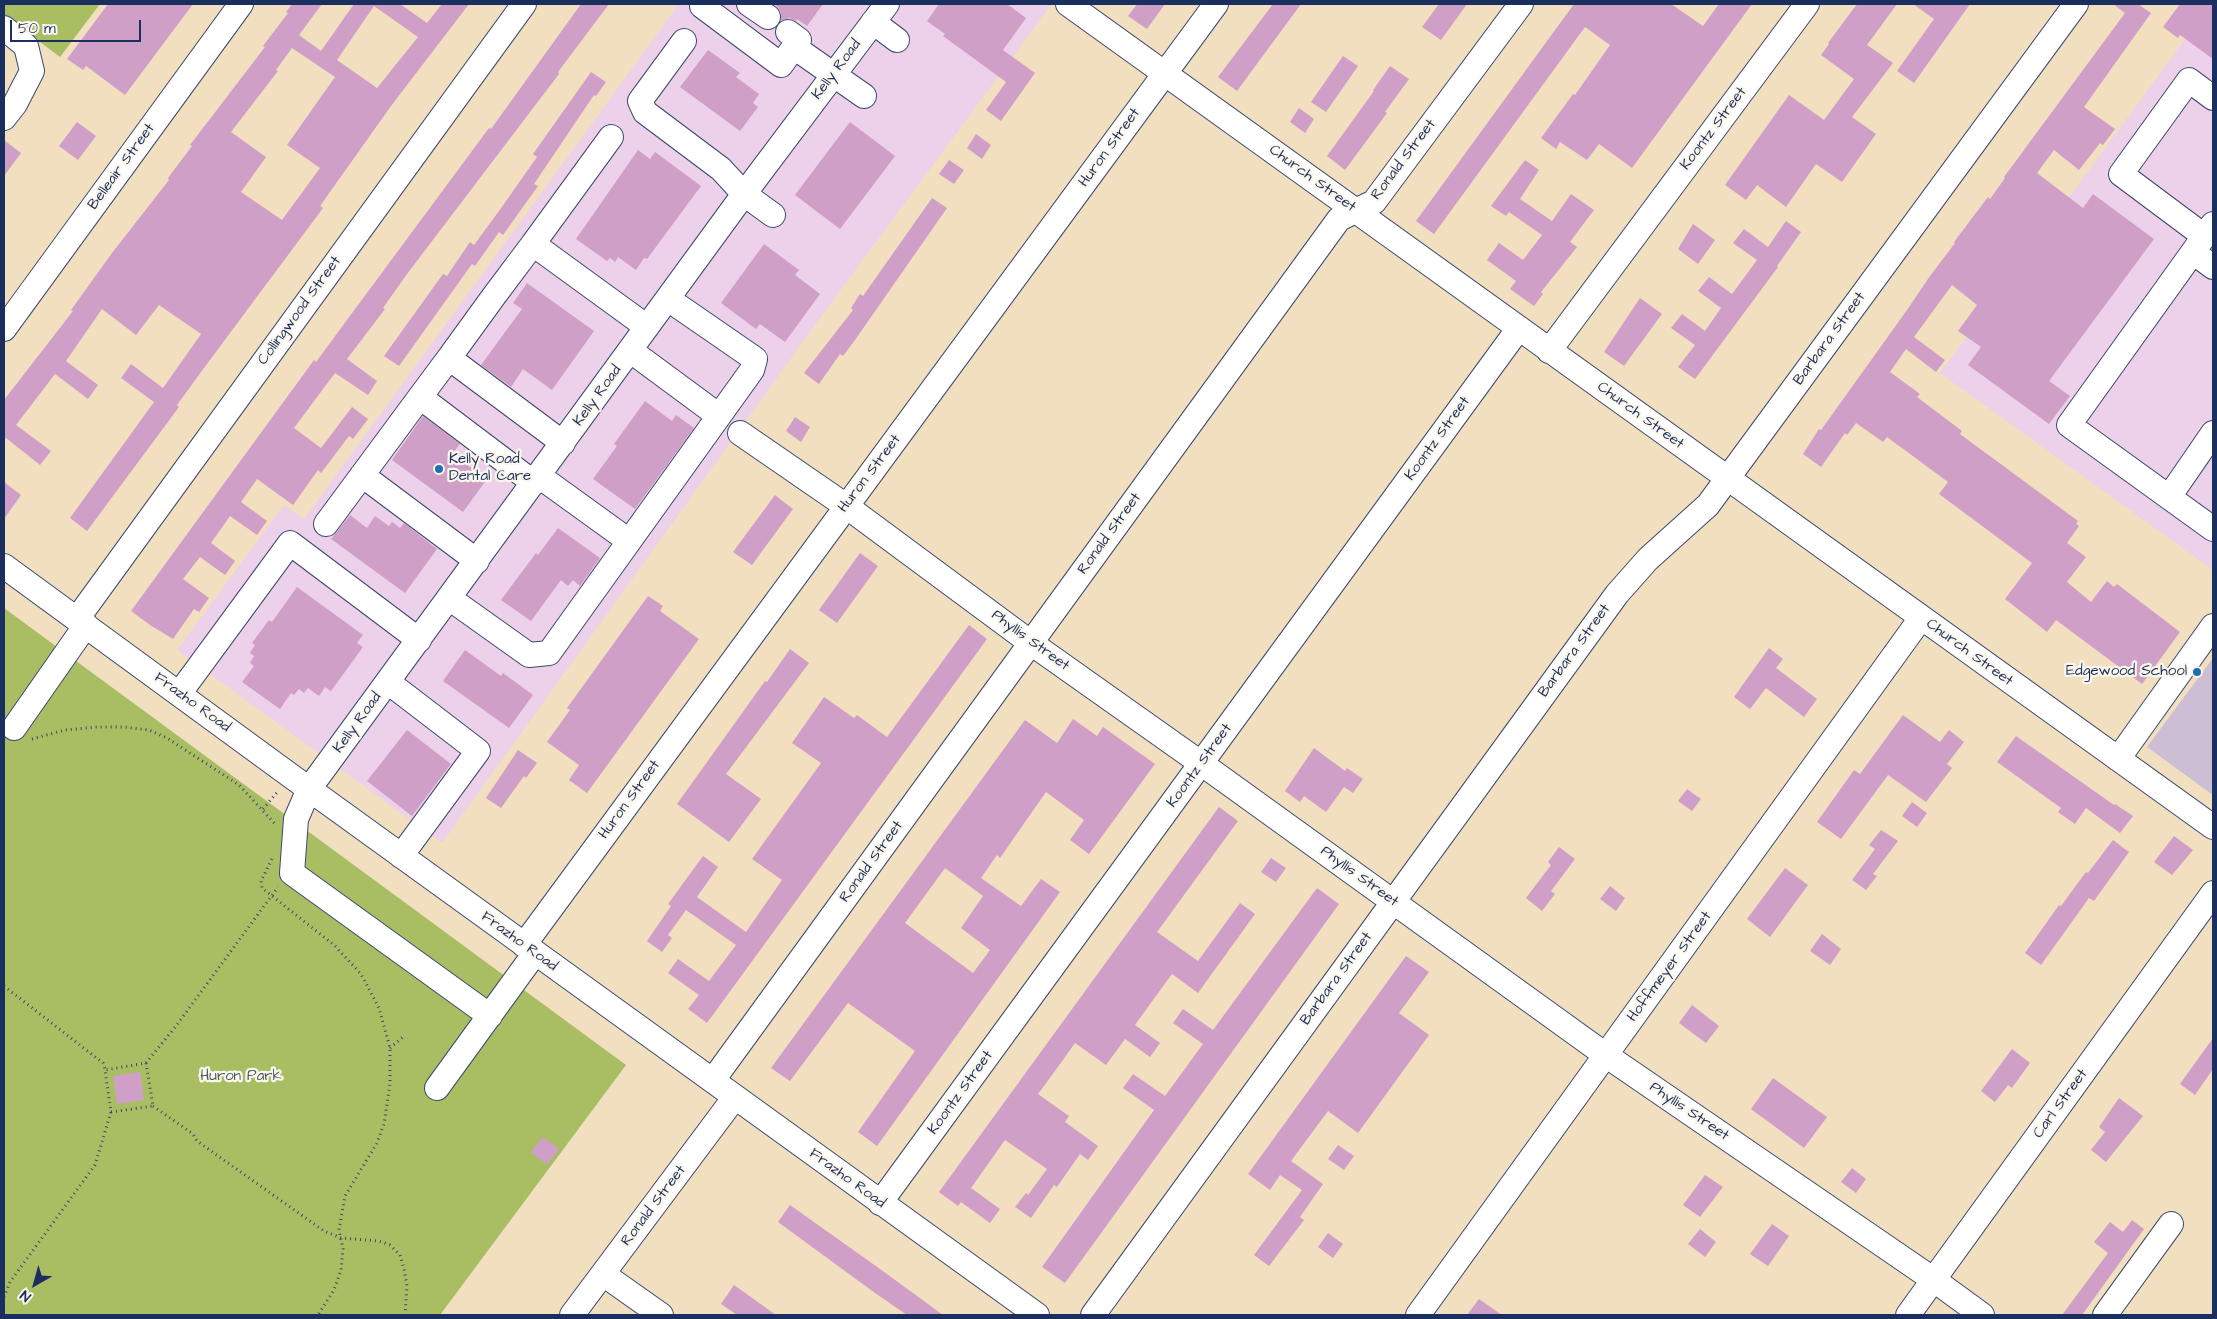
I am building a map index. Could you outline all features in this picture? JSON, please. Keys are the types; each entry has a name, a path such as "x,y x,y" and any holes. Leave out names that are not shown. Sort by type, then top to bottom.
{"street":[{"name":"Belleair Street","path":"4,329 240,4"},
{"name":"Collingwood Street","path":"20,734 82,622 524,4"},
{"path":"704,4 702,6 781,64 791,39 864,96"},
{"name":"Church Street","path":"1068,4 2213,827"},
{"name":"Huron Street","path":"437,1088 490,1016 530,949 846,506 1216,4"},
{"name":"Ronald Street","path":"713,1080 1339,220 1374,202 1521,4"},
{"name":"Koontz Street","path":"1549,351 1807,4"},
{"name":"Barbara Street","path":"1093,1315 1616,594 1648,559 1708,505 2076,4"},
{"path":"880,13 897,40"},
{"name":"Kelly Road","path":"490,1016 292,873 296,819 309,789 744,194 880,13"},
{"path":"4,28 26,46 32,71 15,104 4,118"},
{"path":"684,41 640,101 645,112 721,169 744,194 773,215"},
{"path":"2213,98 2189,80 2121,174 2204,237 2213,267"},
{"path":"326,524 611,137"},
{"path":"2204,237 2069,425 2213,529"},
{"path":"533,244 647,327"},
{"path":"449,598 529,655 550,653 752,370 755,359 668,299"},
{"name":"Koontz Street","path":"880,1203 1519,328"},
{"path":"631,351 719,416"},
{"path":"449,358 563,443"},
{"path":"420,397 536,479 630,541"},
{"name":"Phyllis Street","path":"740,433 846,506 1031,643 1607,1056 1934,1280 1982,1315"},
{"path":"2169,497 2213,433"},
{"path":"362,475 476,561"},
{"path":"180,694 290,543 419,640"},
{"name":"Frazho Road","path":"4,566 401,856 1037,1315"},
{"name":"Hoffmeyer Street","path":"1418,1315 1607,1056 1921,618"},
{"path":"2118,759 2213,626"},
{"path":"388,682 478,751 401,856"},
{"name":"Carl Street","path":"1908,1315 2213,893"},
{"name":"Ronald Street","path":"572,1315 735,1097"},
{"path":"2105,1315 2171,1224"},
{"path":"603,1274 661,1315"}],"path":[{"path":"20,734 97,727 124,727 149,730 167,738 239,785 276,824 278,832"},
{"path":"263,809 280,790"},
{"path":"274,853 261,881 262,888 270,897 334,945 362,974 379,1008 390,1048 390,1084 384,1124 374,1150 345,1196 340,1218 344,1259 342,1270 334,1290 318,1315"},
{"path":"105,1070 146,1063 176,1026 280,884"},
{"path":"4,986 103,1063 111,1112 95,1165 10,1282 4,1297"},
{"path":"390,1048 404,1036"},
{"path":"146,1063 153,1106"},
{"path":"111,1112 153,1106 193,1134 197,1141 324,1232 341,1238 379,1241 390,1245 396,1250 404,1269 407,1286 405,1315"}],"shaded area":[{"path":"679,4 1051,5 825,311 442,843 177,650 284,505 304,519"},
{"path":"2211,4 2213,4 2213,570 1940,373"},
{"path":"2213,658 2213,795 2147,747"}],"green space":[{"path":"4,4 100,4 60,57 4,15"},
{"name":"Huron Park","path":"4,608 626,1065 440,1315 4,1315"}],"building":[{"path":"108,4 193,4 125,95 86,66 83,70 67,59"},
{"path":"292,4 322,4 299,35 321,51 354,4 400,4 427,23 442,4 469,4 391,106 320,206 323,208 201,372 177,405 179,407 87,531 70,518 154,402 121,378 131,364 163,388 201,334 159,305 136,335 102,309 66,361 98,385 88,399 55,374 16,425 51,451 40,465 6,438 4,441 4,400 73,311 71,310 112,253 169,180 168,178 192,146 190,145 265,47 263,46 288,13 286,12","holes":["374,6 418,37 377,88 337,60","292,48 335,77 287,145 320,168 282,220 241,192 266,157 231,132 278,71 276,70"]},
{"path":"581,4 609,4 558,72 559,74 407,274 383,308 385,309 347,359 377,381 368,395 335,373 294,428 321,448 352,407 368,419 353,439 349,436 321,473 318,470 293,505 257,479 241,502 267,521 257,535 230,516 211,543 235,561 225,575 200,557 183,579 209,598 199,612 194,609 173,639 150,625 131,611 314,360 316,362 489,128 491,129"},
{"path":"775,4 823,4 807,26 797,19 796,21 789,18 781,21 781,12"},
{"path":"939,4 1007,4 1026,18 1003,50 1035,73 1001,121 986,110 1006,82 943,36 945,34 927,21"},
{"path":"1137,4 1165,4 1147,29 1128,16"},
{"path":"1273,4 1301,4 1237,91 1218,77"},
{"path":"1439,4 1467,4 1441,40 1422,27"},
{"path":"1574,4 1671,4 1703,26 1719,4 1752,4 1632,168 1599,144 1587,160 1560,142 1556,149 1541,138 1573,94 1575,95 1610,45 1585,27 1434,234 1416,221"},
{"path":"1857,4 1897,4 1867,45 1893,63 1852,117 1876,134 1842,182 1816,164 1786,207 1757,185 1746,200 1725,185 1789,95 1824,120 1854,79 1821,55"},
{"path":"1913,4 1970,4 1914,83 1897,71 1934,19"},
{"path":"2113,4 2138,4 2151,13 2084,107 2115,129 2103,145 2100,143 2079,170 2054,150 2037,173 2083,208 2093,194 2154,239 2049,381 2070,396 2049,424 1968,365 1981,347 1958,331 1977,305 1952,285 1914,337 1945,360 1936,372 1906,349 1890,372 1920,394 1917,397 1962,431 1960,434 2078,521 2076,524 2079,526 2067,543 2086,557 2067,582 2091,602 2107,581 2114,587 2117,584 2180,632 2142,684 2056,620 2047,632 2005,599 2032,563 1939,494 1948,482 1887,437 1883,442 1856,423 1847,435 1845,433 1821,467 1803,454 1954,242 1988,197 1990,199 2004,177 2125,13"},
{"path":"2180,4 2213,4 2213,59 2180,35 2178,38 2163,27"},
{"path":"708,50 740,73 736,77 759,94 753,103 758,107 740,131 680,87"},
{"path":"1343,56 1358,66 1326,112 1311,102"},
{"path":"1390,66 1409,79 1385,112 1387,113 1345,170 1327,156"},
{"path":"591,72 606,82 596,96 594,95 534,184 538,186 503,235 499,232 475,266 472,264 399,366 384,356 443,274 447,276 470,242 474,245 499,211 537,157 533,154"},
{"path":"1299,108 1314,119 1305,133 1290,122"},
{"path":"77,122 96,136 78,160 59,146"},
{"path":"850,122 895,156 840,229 795,195"},
{"path":"976,134 991,145 982,159 967,148"},
{"path":"4,140 21,153 4,176"},
{"path":"638,150 650,159 655,152 701,186 647,259 644,258 636,270 618,257 615,262 610,258 607,261 576,239"},
{"path":"949,160 964,170 954,184 939,174"},
{"path":"1525,160 1539,170 1520,199 1552,221 1571,194 1594,210 1570,242 1577,247 1541,292 1543,294 1534,306 1510,289 1516,281 1487,260 1499,243 1523,260 1542,235 1509,212 1506,216 1491,206"},
{"path":"932,198 947,208 855,340 843,356 840,354 819,384 804,373 853,310 851,308 860,294 863,296"},
{"path":"1786,221 1801,232 1778,267 1695,379 1678,367 1695,345 1671,328 1682,314 1705,331 1721,308 1698,291 1709,277 1732,294 1757,260 1733,243 1744,229 1768,247"},
{"path":"1693,224 1715,240 1698,264 1678,249"},
{"path":"764,244 799,270 795,275 820,294 785,342 760,324 756,329 721,303"},
{"path":"527,283 594,331 552,390 523,369 511,387 481,365 522,309 513,303"},
{"path":"1640,298 1662,314 1624,366 1604,352"},
{"path":"645,401 672,421 676,415 694,428 635,509 593,479 617,446 614,444"},
{"name":"Kelly Road Dental Care","path":"423,416 460,444 452,454 487,479 463,512 392,460"},
{"path":"795,417 810,427 801,442 786,431"},
{"path":"4,482 21,495 4,519"},
{"path":"775,495 793,509 752,565 733,552"},
{"path":"350,515 367,528 375,516 389,526 392,522 400,528 404,523 437,549 405,593 331,539"},
{"path":"558,528 600,558 580,586 573,580 568,586 561,580 531,621 501,600 536,553 538,555"},
{"path":"860,553 878,566 837,623 819,610"},
{"path":"297,587 363,635 357,643 363,647 331,691 325,687 319,696 308,688 304,693 299,689 294,695 291,693 280,709 242,682 254,666 250,663 254,656 250,653 255,645 252,643 269,620 272,622"},
{"path":"648,596 663,606 660,611 699,639 587,793 569,780 579,765 547,742 570,710 567,708"},
{"path":"969,625 987,639 707,1023 688,1009 699,995 668,973 678,959 709,981 736,945 686,910 668,935 672,938 662,952 647,941 671,906 668,904 703,856 718,867 697,897 746,932 782,880 752,859 821,763 792,743 824,697 854,718 857,715 887,737"},
{"path":"1769,648 1783,659 1776,668 1817,699 1804,717 1766,688 1750,709 1734,697"},
{"path":"790,649 809,663 726,774 761,799 729,842 677,804"},
{"path":"465,650 501,676 503,673 533,695 509,728 443,681"},
{"path":"1903,715 1940,742 1949,730 1964,742 1947,764 1952,768 1926,802 1888,775 1841,839 1817,822 1854,770 1860,774"},
{"path":"1073,719 1097,736 1103,727 1155,764 1089,854 1070,840 1084,820 1046,792 1000,858 997,855 981,878 1021,906 1041,879 1060,892 877,1146 858,1132 915,1051 848,1003 790,1081 771,1068 1025,720 1057,743","holes":["945,868 983,896 961,928 990,950 973,973 905,923"]},
{"path":"407,730 451,764 412,816 367,781"},
{"path":"2016,736 2114,805 2133,816 2120,833 2086,808 2075,824 2058,812 2061,808 1997,762"},
{"path":"1314,748 1345,771 1347,768 1363,779 1353,793 1344,787 1326,812 1304,796 1300,802 1285,791"},
{"path":"518,750 537,763 526,778 524,776 501,808 486,798"},
{"path":"1687,789 1701,799 1692,811 1678,801"},
{"path":"1912,802 1927,813 1917,827 1902,816"},
{"path":"1219,807 1238,821 1157,932 1198,961 1240,903 1255,914 1198,993 1172,974 1135,1025 1160,1043 1150,1057 1125,1039 1106,1065 1075,1043 1038,1094 1069,1116 1065,1122 1098,1146 1088,1160 1080,1154 1057,1187 1054,1185 1031,1218 1015,1207 1026,1193 1028,1195 1047,1169 1005,1140 971,1188 1000,1209 990,1223 961,1202 958,1206 939,1192"},
{"path":"1881,830 1898,841 1873,874 1877,876 1866,890 1852,880 1875,849 1869,845"},
{"path":"2174,836 2193,850 2172,875 2154,862"},
{"path":"2113,840 2129,852 2094,901 2089,898 2041,965 2025,953 2059,905 2061,906"},
{"path":"1559,847 1575,859 1551,891 1555,894 1542,911 1526,898 1551,865 1548,862"},
{"path":"1271,858 1286,868 1276,882 1261,872"},
{"path":"1785,868 1808,885 1770,937 1747,919"},
{"path":"1610,886 1625,898 1616,911 1600,899"},
{"path":"1317,888 1339,904 1065,1283 1042,1267 1154,1110 1123,1088 1133,1074 1165,1096 1203,1044 1173,1023 1183,1009 1213,1030"},
{"path":"1822,934 1841,949 1830,965 1810,951"},
{"path":"1406,956 1429,972 1399,1013 1429,1035 1358,1133 1328,1111 1291,1161 1323,1184 1300,1217 1304,1220 1269,1266 1254,1255 1302,1190 1280,1175 1270,1190 1248,1174"},
{"path":"1692,1005 1719,1026 1706,1043 1679,1023"},
{"path":"2213,1038 2213,1069 2195,1095 2180,1084"},
{"path":"2012,1049 2030,1063 2012,1088 2008,1085 1995,1102 1981,1091"},
{"path":"140,1072 144,1100 117,1104 113,1076"},
{"path":"1773,1078 1827,1117 1804,1148 1751,1109"},
{"path":"2119,1098 2143,1116 2106,1162 2091,1150 2105,1132 2099,1127"},
{"path":"543,1137 559,1149 547,1165 531,1152"},
{"path":"1338,1145 1354,1156 1344,1170 1328,1159"},
{"path":"1852,1168 1866,1179 1856,1193 1841,1182"},
{"path":"1705,1175 1723,1187 1700,1217 1683,1205"},
{"path":"790,1205 943,1315 907,1315 875,1293 778,1222"},
{"path":"2132,1220 2144,1229 2082,1315 2062,1315 2108,1253 2094,1242 2110,1222 2123,1232"},
{"path":"1772,1224 1789,1236 1768,1266 1750,1254"},
{"path":"1700,1229 1716,1242 1705,1257 1688,1244"},
{"path":"1328,1233 1343,1244 1333,1258 1318,1247"},
{"path":"734,1285 776,1315 737,1315 721,1304"},
{"path":"1479,1299 1502,1315 1467,1315"}],"place":[{"name":"Kelly Road Dental Care","path":"439,469"},
{"name":"Edgewood School","path":"2197,672"}]}
